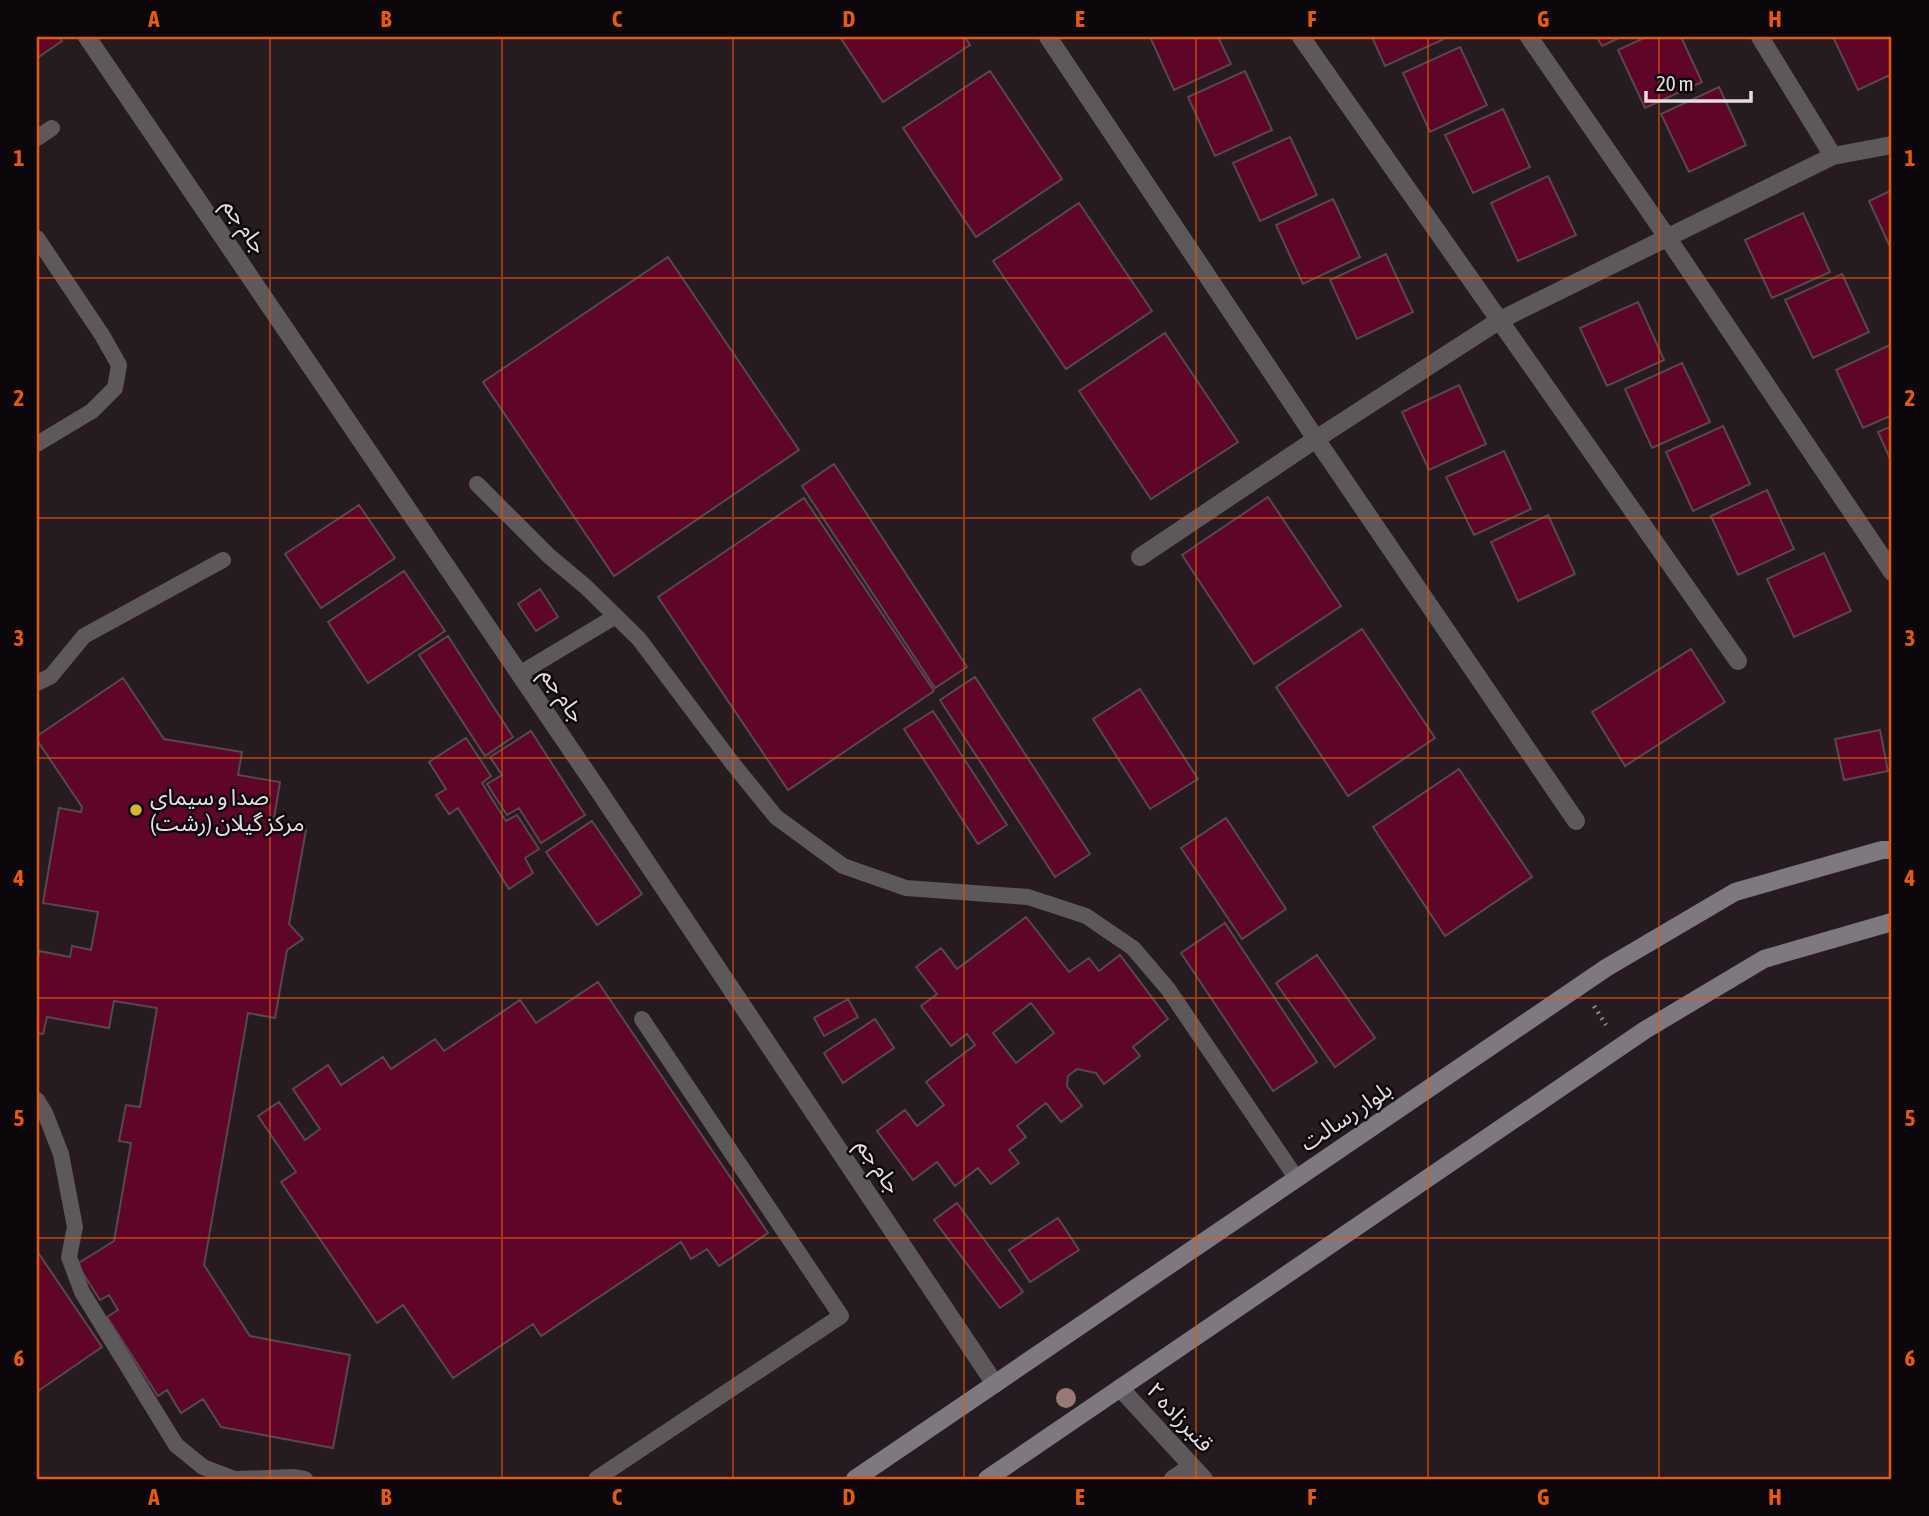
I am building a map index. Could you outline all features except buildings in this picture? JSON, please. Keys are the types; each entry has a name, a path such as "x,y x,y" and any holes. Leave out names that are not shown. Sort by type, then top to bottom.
{"main road":[{"name":"بلوار رسالت","path":"855,1479 1606,968 1735,892 1882,850 1892,850"},
{"path":"986,1479 1620,1046 1764,959 1892,922"}],"street":[{"name":"جام جم","path":"87,37 519,674 995,1384"},
{"path":"1048,37 1316,439 1576,821"},
{"path":"1301,37 1738,661"},
{"path":"1529,37 1892,572"},
{"path":"1760,37 1833,156"},
{"path":"1140,557 1500,320 1833,156 1892,145"},
{"name":"قنبرزاده ۲","path":"1120,1388 1198,1473"},
{"path":"1173,1479 1198,1473"}],"lane":[{"path":"37,138 52,128"},
{"path":"37,238 119,365 116,388 92,411 37,444"},
{"path":"477,484 549,556 639,639 776,817 843,866 906,888 1028,897 1086,916 1133,948 1168,989 1297,1179"},
{"path":"37,683 51,676 84,636 223,560"},
{"path":"519,674 616,616"},
{"path":"596,1479 841,1316 642,1019"},
{"path":"37,1100 61,1154 75,1227 69,1256 82,1292 176,1445 203,1467 235,1479 305,1479"}],"path":[{"path":"1581,986 1620,1046"}],"place":[{"name":"صدا و سیمای مرکز گیلان (رشت)","path":"136,810"}]}
